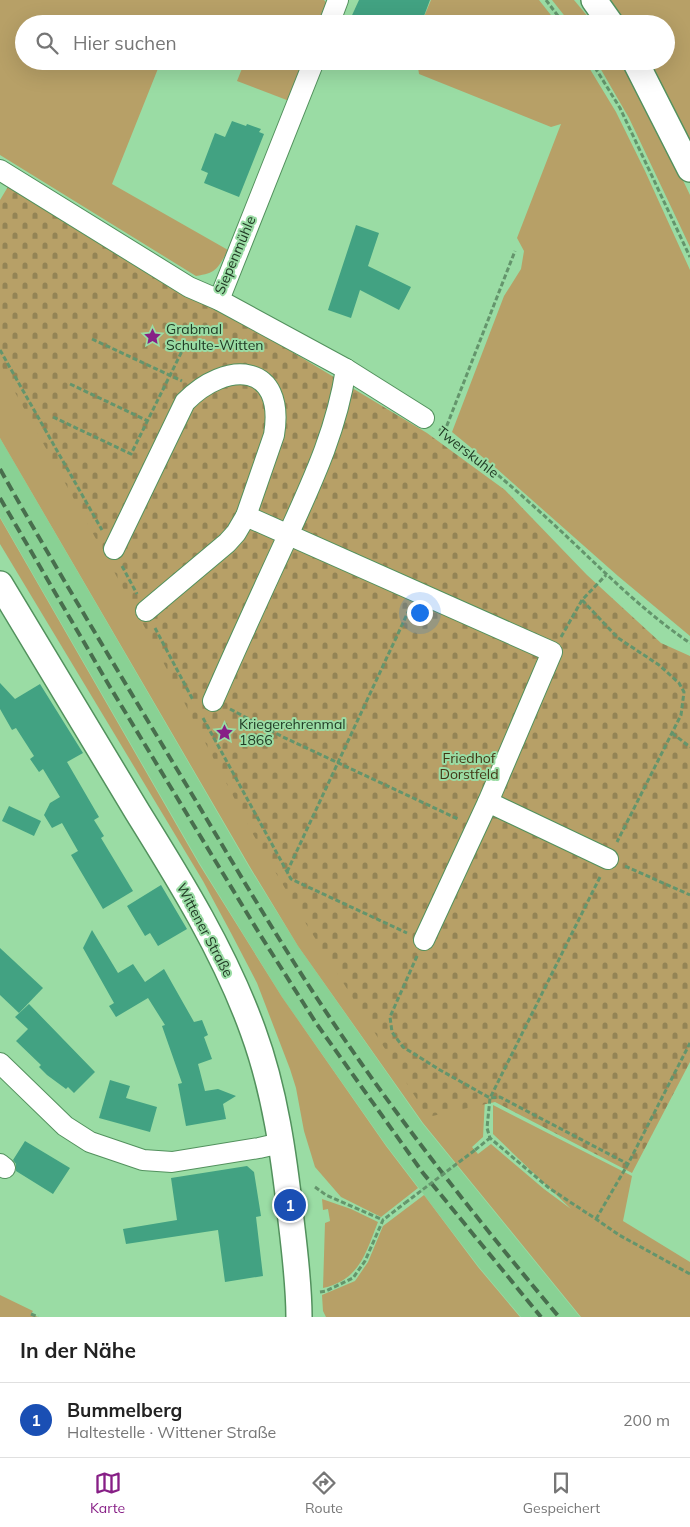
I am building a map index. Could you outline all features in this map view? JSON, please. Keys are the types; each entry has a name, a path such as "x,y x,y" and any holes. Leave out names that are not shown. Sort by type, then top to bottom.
{"main road":[{"path":"594,0 605,15"},
{"path":"640,70 690,169"},
{"name":"Wittener Straße","path":"0,584 207,930 233,982 253,1030 274,1105 299,1291 299,1317"}],"street":[{"path":"332,15 338,0"},
{"name":"Siepenmühle","path":"0,170 189,287 219,300 310,70"},
{"name":"Twerskuhle","path":"219,300 346,369 424,418"},
{"path":"203,707 314,479 330,439 346,369"},
{"path":"114,549 186,402 200,390 220,380 237,375 258,378 266,384 272,394 276,411 274,436 246,516 236,533 227,543 146,611"},
{"path":"246,516 552,652 488,802 424,940"},
{"path":"488,802 608,858"},
{"path":"0,1063 65,1126 90,1142 143,1160 172,1162 280,1143"}],"path":[{"path":"546,0 557,15"},
{"path":"597,70 620,108 690,257"},
{"path":"444,432 515,251"},
{"path":"92,338 200,390"},
{"path":"52,417 131,454 186,343"},
{"path":"0,350 95,520 114,549 186,688 203,707 292,879 380,922 424,940 390,1017 392,1032 403,1047 490,1098 500,1097 628,1164"},
{"path":"70,384 148,421"},
{"name":"Twerskuhle","path":"424,418 481,460 550,521 628,595 690,643"},
{"path":"552,652 582,600 606,575"},
{"path":"287,872 417,591"},
{"path":"186,688 203,707 283,737 476,827"},
{"path":"672,733 690,748"},
{"path":"608,858 690,895"},
{"path":"596,1220 628,1164 690,1043"},
{"path":"490,1098 487,1128 490,1138 548,1188 619,1235 690,1274"},
{"path":"299,1291 326,1291 353,1278 365,1261 383,1220 490,1138"},
{"path":"315,1188 383,1220"},
{"path":"31,1314 38,1317"}],"shaded area":[{"path":"0,438 249,867 298,946 422,1123 580,1317 521,1317 479,1267 386,1145 282,997 200,864 0,517"}],"green space":[{"path":"0,0 324,0 330,7 327,15 15,15 15,70 157,70 112,184 228,250 222,261 213,271 196,276 0,155"},
{"path":"431,0 539,0 551,15 425,15"},
{"path":"552,0 574,0 586,15 564,15"},
{"path":"611,0 690,0 690,145 652,70 675,70 675,15 620,15"},
{"path":"241,70 304,70 292,102 237,81"},
{"path":"418,70 590,70 616,112 645,171 690,270 690,636 452,432 504,296 521,269 524,251 517,238 561,124 551,127 419,74"},
{"path":"601,70 625,70 657,126 690,195 690,247 629,118"},
{"name":"Friedhof Dorstfeld","path":"9,185 176,291 239,320 427,433 505,490 587,575 661,643 690,656 690,1062 632,1173 495,1102 428,1117 308,927 254,836 149,635 0,362 0,200"},
{"path":"0,356 485,1099 483,1137 472,1147 478,1154 491,1144 544,1189 571,1209 493,1134 493,1105 632,1176 623,1221 690,1262 690,1317 581,1317 423,1123 298,946 0,438"},
{"path":"0,518 199,864 282,997 386,1146 418,1188 381,1217 341,1197 315,1167 304,1131 296,1088 257,983 203,881 0,544"},
{"path":"424,1195 478,1267 520,1317 326,1317 323,1311 322,1295 355,1281 368,1262 383,1226"},
{"path":"322,1199 351,1209 378,1222 365,1254 353,1272 346,1279 323,1288 325,1223 330,1221 328,1209 323,1210"},
{"path":"0,1295 33,1311 31,1314 38,1317 0,1317"}],"building":[{"path":"359,0 430,0 424,15 352,15"},
{"path":"232,121 261,129 259,132 264,134 239,197 204,183 208,173 201,170 215,133 225,137"},
{"path":"356,225 379,233 368,266 411,287 399,310 360,290 351,318 328,310"},
{"path":"0,683 15,699 40,684 83,753 67,762 99,817 94,820 104,836 101,838 133,891 103,909 71,855 78,851 62,823 52,828 44,815 50,803 60,797 43,769 39,772 30,759 34,756 16,728 12,730 0,709"},
{"path":"9,806 41,821 34,836 2,821"},
{"path":"161,885 187,929 158,946 150,933 145,936 127,906"},
{"path":"92,930 118,973 133,964 145,982 164,969 194,1022 202,1020 208,1035 204,1037 212,1059 198,1064 205,1091 218,1089 236,1096 223,1104 226,1119 186,1126 178,1084 182,1083 162,1026 165,1025 148,998 116,1017 109,1006 114,1003 83,948"},
{"path":"0,948 43,988 19,1013 0,995"},
{"path":"29,1004 95,1072 74,1093 68,1087 66,1089 47,1075 39,1067 41,1065 16,1041 28,1029 15,1017"},
{"path":"110,1080 130,1086 126,1098 157,1107 150,1132 99,1118"},
{"path":"25,1141 70,1168 53,1194 16,1171 16,1164 13,1160"},
{"path":"247,1166 254,1172 261,1216 256,1217 263,1276 225,1282 218,1230 126,1244 123,1229 177,1220 171,1178"}],"railway":[{"path":"0,469 116,668 315,995 384,1096 482,1224 559,1317"},
{"path":"0,498 110,687 259,933 316,1023 423,1173 541,1317"}],"place":[{"name":"Grabmal Schulte-Witten","path":"152,337"},
{"name":"Kriegerehrenmal 1866","path":"225,732"},
{"name":"Bummelberg","path":"290,1205"}]}
